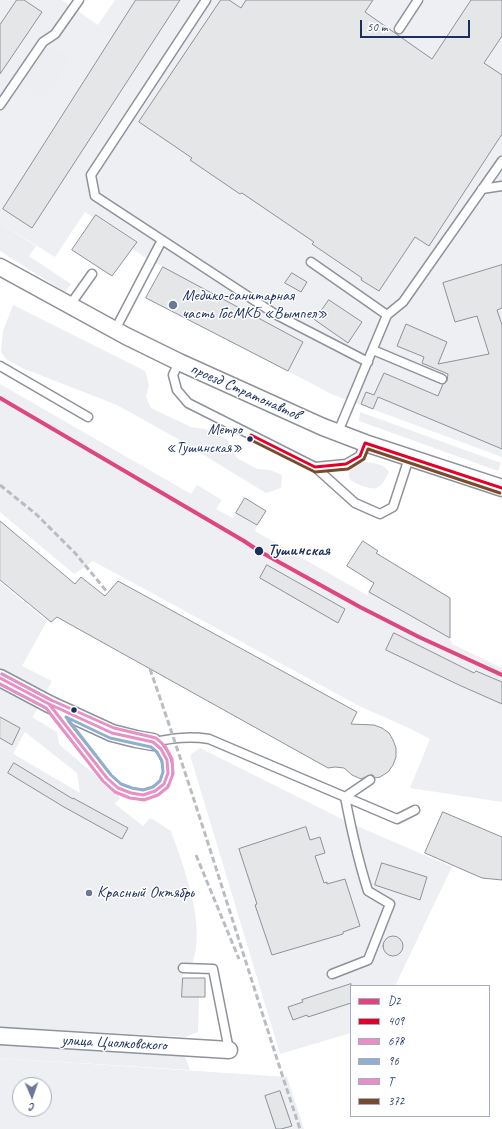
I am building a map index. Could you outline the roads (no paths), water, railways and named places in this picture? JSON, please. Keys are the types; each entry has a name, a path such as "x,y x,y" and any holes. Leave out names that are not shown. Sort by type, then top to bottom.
{"street":[{"name":"проезд Стратонавтов","path":"0,267 115,330 179,362 338,432 365,443 502,488"},
{"path":"0,678 49,704 112,733 136,740 154,742"},
{"name":"улица Циолковского","path":"0,1036 229,1050"}],"lane":[{"path":"0,104 43,42 55,34 79,0"},
{"path":"206,0 91,175 95,196 275,314 368,362"},
{"path":"399,29 418,0"},
{"path":"338,432 387,315 403,302 502,161"},
{"path":"482,189 502,186"},
{"path":"115,330 162,240"},
{"path":"311,262 387,315"},
{"path":"70,306 92,274"},
{"path":"372,350 442,379"},
{"path":"179,362 173,375 177,390 188,404 315,467 355,503 380,514 393,507 409,458"},
{"path":"0,366 88,417"},
{"path":"315,467 346,464 360,456 365,443"},
{"path":"49,704 106,778 118,788 131,793 143,795 154,791 164,784 168,773 167,760 161,749 154,742"},
{"path":"154,742 174,737 210,739 396,819 416,810"},
{"path":"345,797 370,780"},
{"path":"332,974 368,960 390,904 368,891 350,823 345,797"},
{"path":"183,968 212,969 229,1050"}],"railway":[{"path":"0,485 37,515 75,553 108,593"},
{"path":"150,669 189,783 300,1129"},
{"path":"196,855 239,959"}],"place":[{"name":"Медико-санитарная часть ГосМКБ «Вымпел»","path":"173,305"},
{"name":"Метро «Тушинская»","path":"250,439"},
{"name":"Тушинская","path":"259,551"},
{"name":"Красный Октябрь","path":"89,893"}]}
